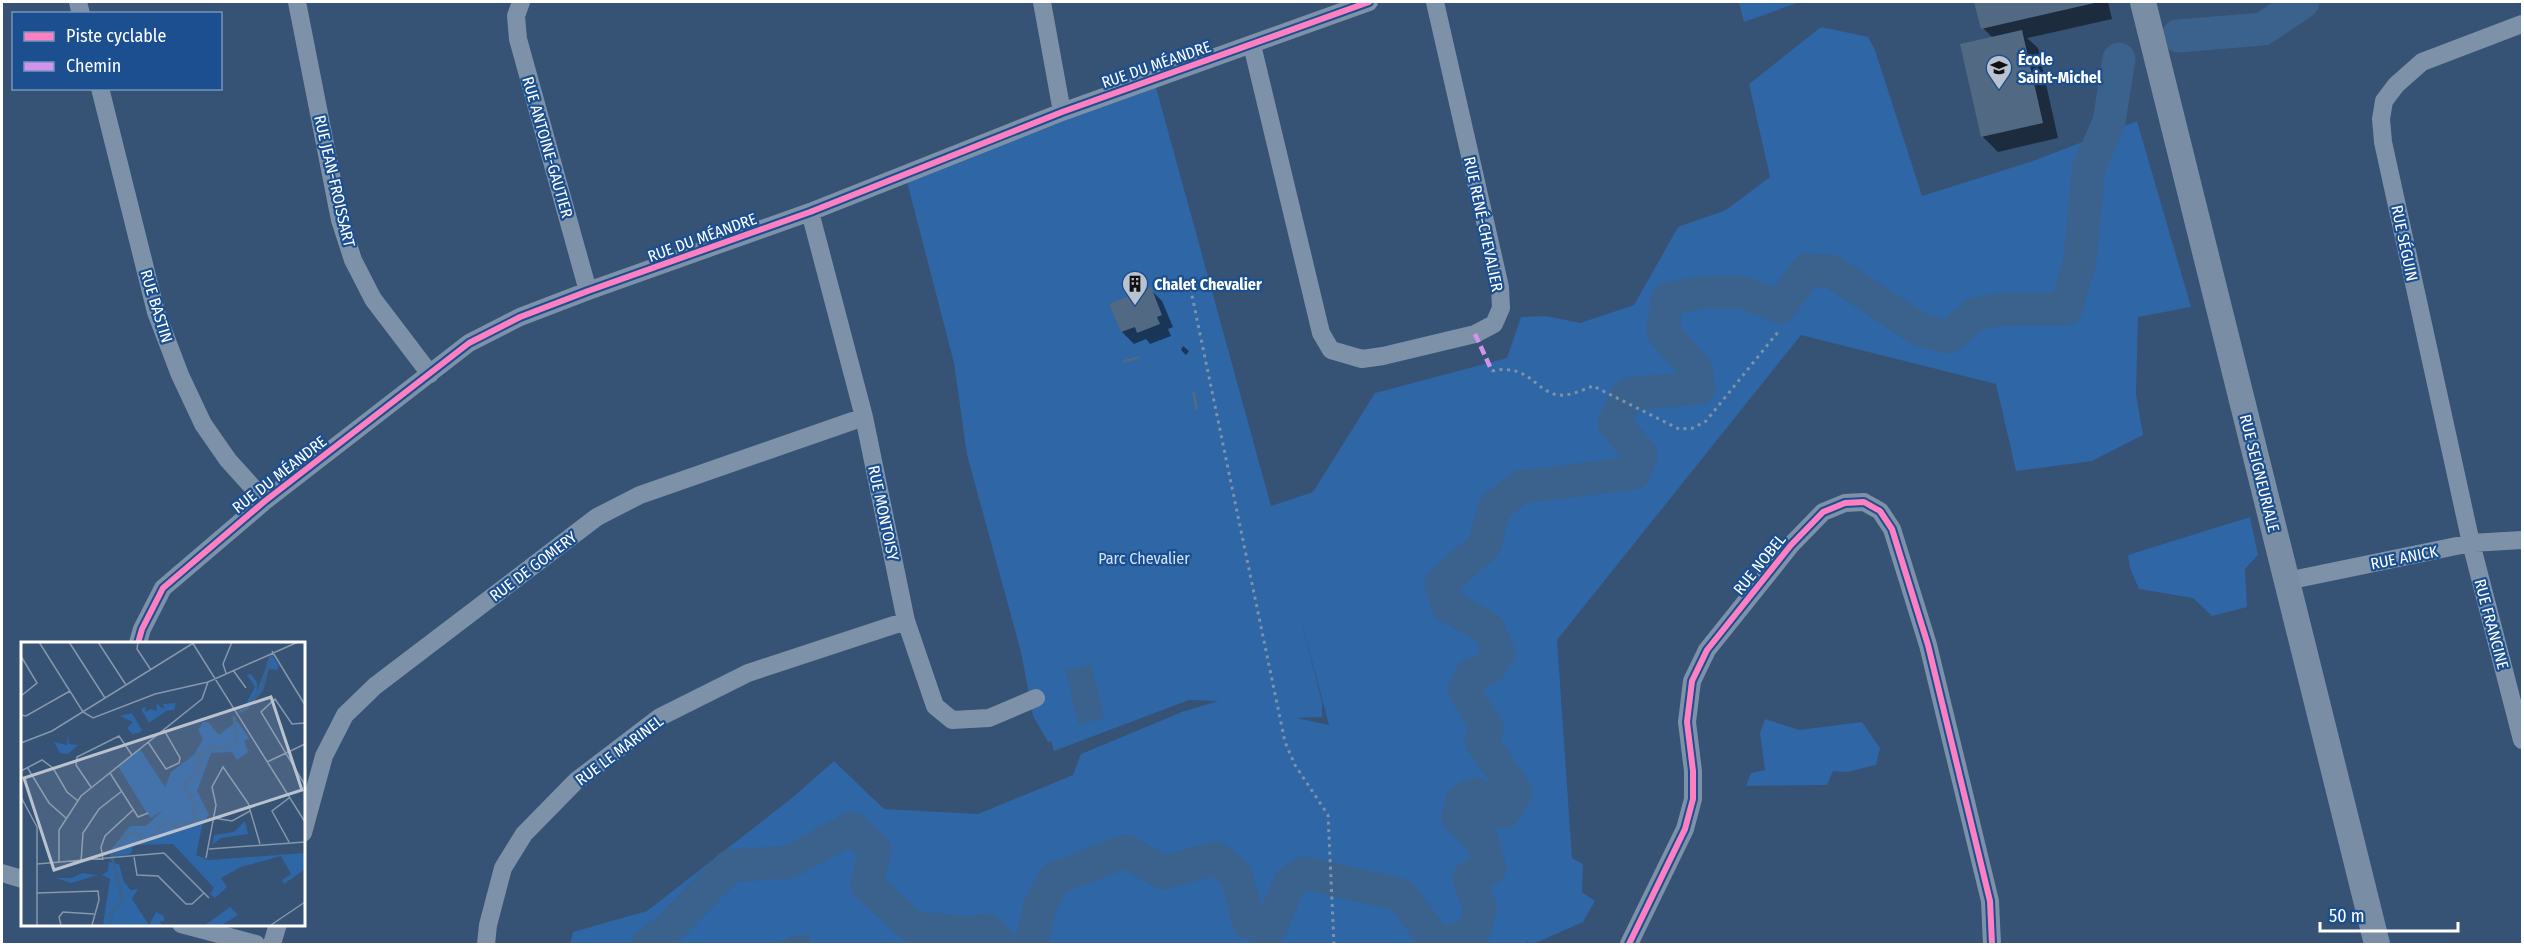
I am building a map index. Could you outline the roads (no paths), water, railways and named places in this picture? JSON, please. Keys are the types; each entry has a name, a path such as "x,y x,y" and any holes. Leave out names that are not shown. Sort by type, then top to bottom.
{"street":[{"name":"RUE JEAN-FROISSART","path":"297,2 340,220 353,260 373,299 430,374"},
{"name":"RUE ANTOINE-GAUTIER","path":"521,2 516,16 518,39 588,291"},
{"path":"1042,2 1062,112"},
{"name":"RUE DU MÉANDRE","path":"138,642 142,629 163,588 265,501 469,343 520,317 588,291 810,212 1062,112 1369,2"},
{"name":"RUE RENÉ-CHEVALIER","path":"1252,45 1321,333 1331,350 1362,358 1383,356 1475,334 1494,324 1501,308 1500,286 1435,2"},
{"name":"RUE SEIGNEURIALE","path":"2144,2 2377,945"},
{"name":"RUE SÉGUIN","path":"2471,543 2383,142 2381,119 2384,101 2396,85 2422,62 2523,24"},
{"name":"RUE BASTIN","path":"100,90 156,312 180,375 203,424 228,460 265,501"},
{"name":"RUE MONTOISY","path":"810,212 864,417 906,621 935,706 952,720 988,718 1036,698"},
{"name":"RUE DE GOMERY","path":"304,829 324,756 345,716 375,686 597,517 640,495 864,417"},
{"name":"RUE NOBEL","path":"1630,944 1685,829 1692,799 1693,771 1687,722 1692,681 1707,650 1791,545 1823,512 1845,503 1864,502 1880,511 1892,529 1928,645 1990,901 1992,945"},
{"name":"RUE ANICK","path":"2287,580 2471,543 2523,540"},
{"name":"RUE FRANCINE","path":"2471,543 2523,740"},
{"name":"RUE LE MARINEL","path":"486,945 488,926 503,868 524,834 585,774 660,717 748,674 906,621"},
{"path":"2,873 21,879"},
{"path":"185,925 256,945"},
{"path":"272,945 278,925"}],"waterway":[{"path":"2178,36 2263,29 2303,2"},
{"path":"1439,944 1473,935 1480,908 1469,878 1490,868 1482,841 1458,817 1462,800 1475,794 1494,811 1504,812 1516,792 1481,741 1487,728 1464,690 1471,675 1489,668 1499,652 1488,628 1448,606 1441,583 1484,546 1495,507 1520,487 1634,473 1641,455 1614,423 1628,394 1699,388 1696,369 1663,332 1667,299 1708,292 1742,292 1780,307 1807,270 1831,271 1920,330 1949,337 1975,314 2004,309 2066,309 2080,260 2089,167 2109,122 2119,59"},
{"path":"648,944 665,932 730,866 789,862 852,828 875,850 867,885 913,927 964,933 988,930 1000,944"},
{"path":"1031,944 1040,906 1054,879 1126,851 1163,873 1216,858 1236,875 1249,923 1270,929 1290,882 1305,873 1401,895 1438,944"}],"place":[{"name":"École Saint-Michel","path":"1999,91"},
{"name":"Chalet Chevalier","path":"1135,307"}],"park label":[{"name":"Parc Chevalier","path":"1144,558"}]}
